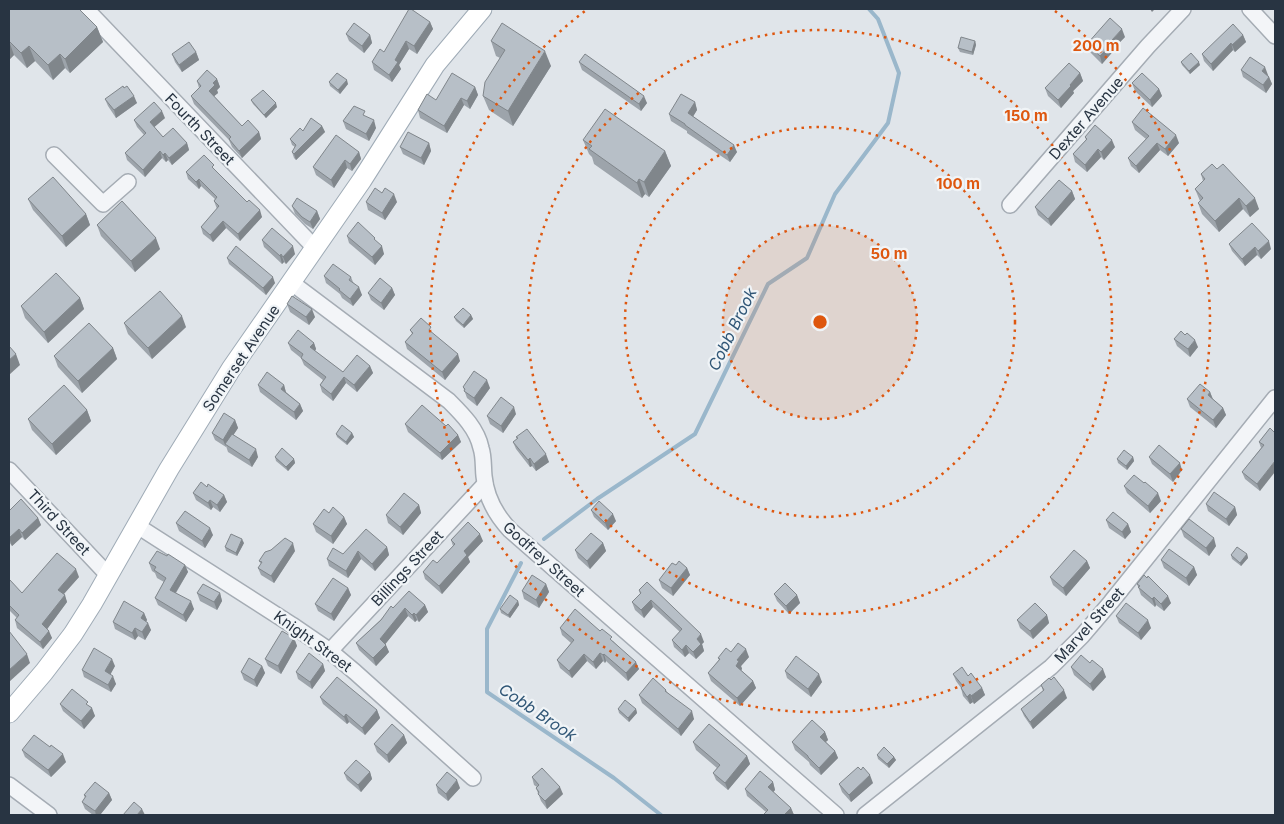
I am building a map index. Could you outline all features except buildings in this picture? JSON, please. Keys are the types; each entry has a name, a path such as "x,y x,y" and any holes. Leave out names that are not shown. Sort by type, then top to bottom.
{"main road":[{"name":"Somerset Avenue","path":"9,713 69,640 181,449 231,369 292,284 367,173 435,64 482,9"}],"street":[{"name":"Fourth Street","path":"86,9 315,248"},
{"name":"Dexter Avenue","path":"1010,205 1148,46 1183,9"},
{"path":"1250,9 1275,36"},
{"path":"54,155 103,204 128,182"},
{"name":"Godfrey Street","path":"292,284 449,401 464,415 474,431 481,448 485,484 496,513 510,530 836,815"},
{"name":"Marvel Street","path":"865,815 1051,667 1071,647 1111,602 1275,398"},
{"name":"Third Street","path":"9,470 108,575"},
{"name":"Billings Street","path":"330,651 485,484"},
{"name":"Knight Street","path":"136,525 292,624 330,651 473,778"},
{"path":"9,785 48,815"}],"waterway":[{"name":"Cobb Brook","path":"544,539 597,499 695,434 768,284 807,258 835,194 888,123 899,73 878,19 869,9"},
{"name":"Cobb Brook","path":"521,563 487,629 487,692 614,778 661,815"}]}
